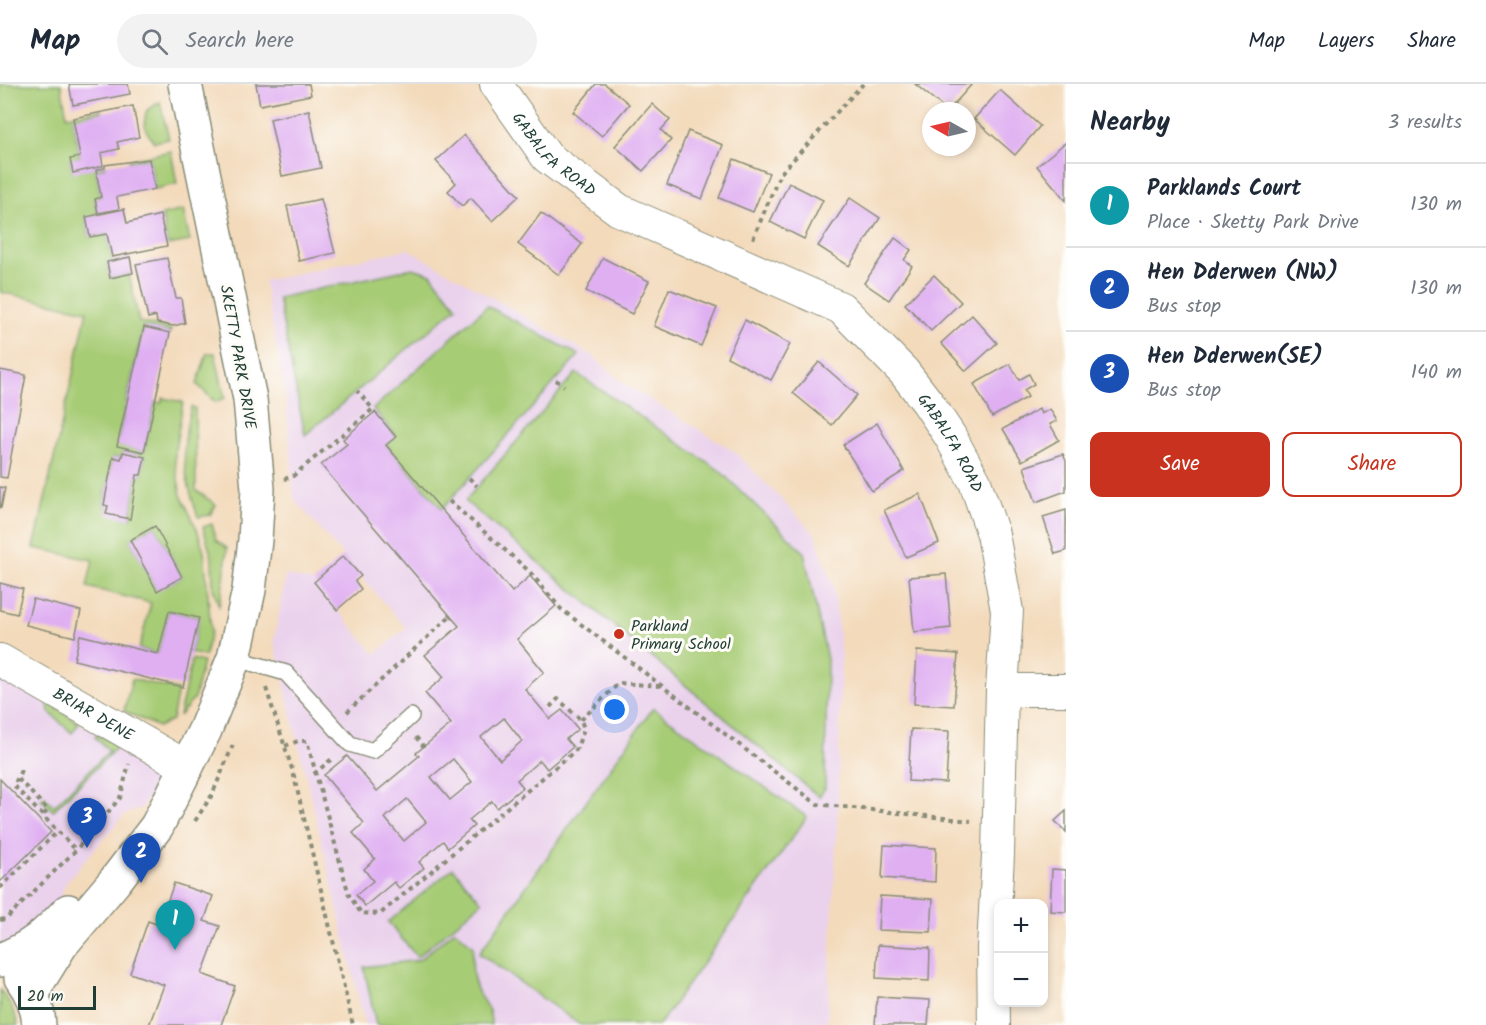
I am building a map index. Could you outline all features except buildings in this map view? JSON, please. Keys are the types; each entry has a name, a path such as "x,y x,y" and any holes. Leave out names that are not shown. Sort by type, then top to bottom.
{"street":[{"name":"SKETTY PARK DRIVE","path":"36,1010 38,982 61,945 115,881 157,826 187,767 205,730 234,658 249,590 258,489 250,399 184,84"},
{"name":"GABALFA ROAD","path":"496,84 547,158 619,210 841,308 904,372 928,403 950,436 975,482 993,534 1007,611 993,948 994,1025"},
{"name":"BRIAR DENE","path":"0,660 187,767"},
{"path":"1002,690 1066,690"},
{"name":"SKETTY PARK DRIVE","path":"0,962 23,951 48,933 104,872 187,767"},
{"path":"0,962 22,978 36,1010"}],"lane":[{"path":"234,658 286,673 350,744 373,752 411,716"}],"path":[{"path":"742,264 780,174 863,84"},
{"path":"556,380 564,386"},
{"path":"258,489 293,476 373,409 357,391"},
{"path":"469,478 477,486"},
{"path":"449,501 529,571 561,609 817,804 999,824"},
{"path":"333,725 450,616"},
{"path":"264,680 293,772 354,1025"},
{"path":"581,720 619,683 661,686"},
{"path":"285,746 298,741 307,741 314,774 349,895 361,913 380,914 576,750 584,729 581,720 558,699 550,707"},
{"path":"0,921 6,919 76,850 120,798 136,738"},
{"path":"314,774 350,744"},
{"path":"21,770 14,786 76,850"},
{"path":"0,888 58,831"}],"shaded area":[{"name":"Parkland Primary School","path":"408,249 593,356 623,383 734,451 815,534 834,588 841,656 838,807 827,1025 365,1025 274,641 286,575 314,582 375,654 406,628 294,499 286,399 264,281"},
{"path":"0,675 118,746 134,747 146,755 156,767 156,788 141,808 124,815 67,881 51,917 0,949"}],"green space":[{"path":"0,84 61,84 67,116 101,110 101,113 73,119 80,157 70,160 73,172 105,165 105,168 96,170 101,197 95,199 98,215 86,218 90,237 107,234 112,261 107,263 110,278 129,274 139,322 171,329 170,333 143,327 117,445 144,452 155,402 161,403 163,398 183,402 175,463 181,495 197,529 204,551 211,630 205,656 191,653 199,618 169,611 158,654 139,649 151,603 87,587 93,560 34,548 87,311 0,292","holes":["123,452 145,457 141,475 137,475 131,518 106,513 108,506 104,505 113,457 121,459","155,526 182,577 157,590 130,540"]},
{"path":"160,102 169,139 154,142 147,131 145,119 147,110"},
{"path":"171,151 177,184 155,189 149,159 129,163 129,160"},
{"path":"183,210 190,241 168,245 162,215"},
{"path":"413,268 431,274 457,307 305,435 278,298"},
{"path":"487,306 579,355 442,509 386,445 396,436 373,409"},
{"path":"207,353 215,353 225,398 215,402 197,384"},
{"path":"576,373 719,470 804,552 827,659 825,788 819,797 465,501"},
{"path":"191,407 195,408 196,490 216,505 210,515 198,517 186,476 184,450"},
{"path":"212,524 216,540 227,548 219,606 213,588 212,558 203,527"},
{"path":"192,659 203,662 194,699 179,716"},
{"path":"132,679 178,690 172,720 158,727 124,711"},
{"path":"48,703 79,723 72,733 49,712"},
{"path":"653,708 807,817 659,1025 580,1025 479,953"},
{"path":"98,734 118,746 53,811 41,799 44,796 54,806 109,751 95,737"},
{"path":"453,868 482,902 417,957 388,922"},
{"path":"455,930 473,946 473,976 479,994 489,1011 491,1025 376,1025 364,967 419,960"},
{"path":"0,990 12,1006 18,1025 0,1025"}],"place":[{"name":"Parkland Primary School","path":"619,634"},
{"name":"Hen Dderwen(SE)","path":"87,848"},
{"name":"Hen Dderwen (NW)","path":"141,883"},
{"name":"Parklands Court","path":"175,950"}]}
